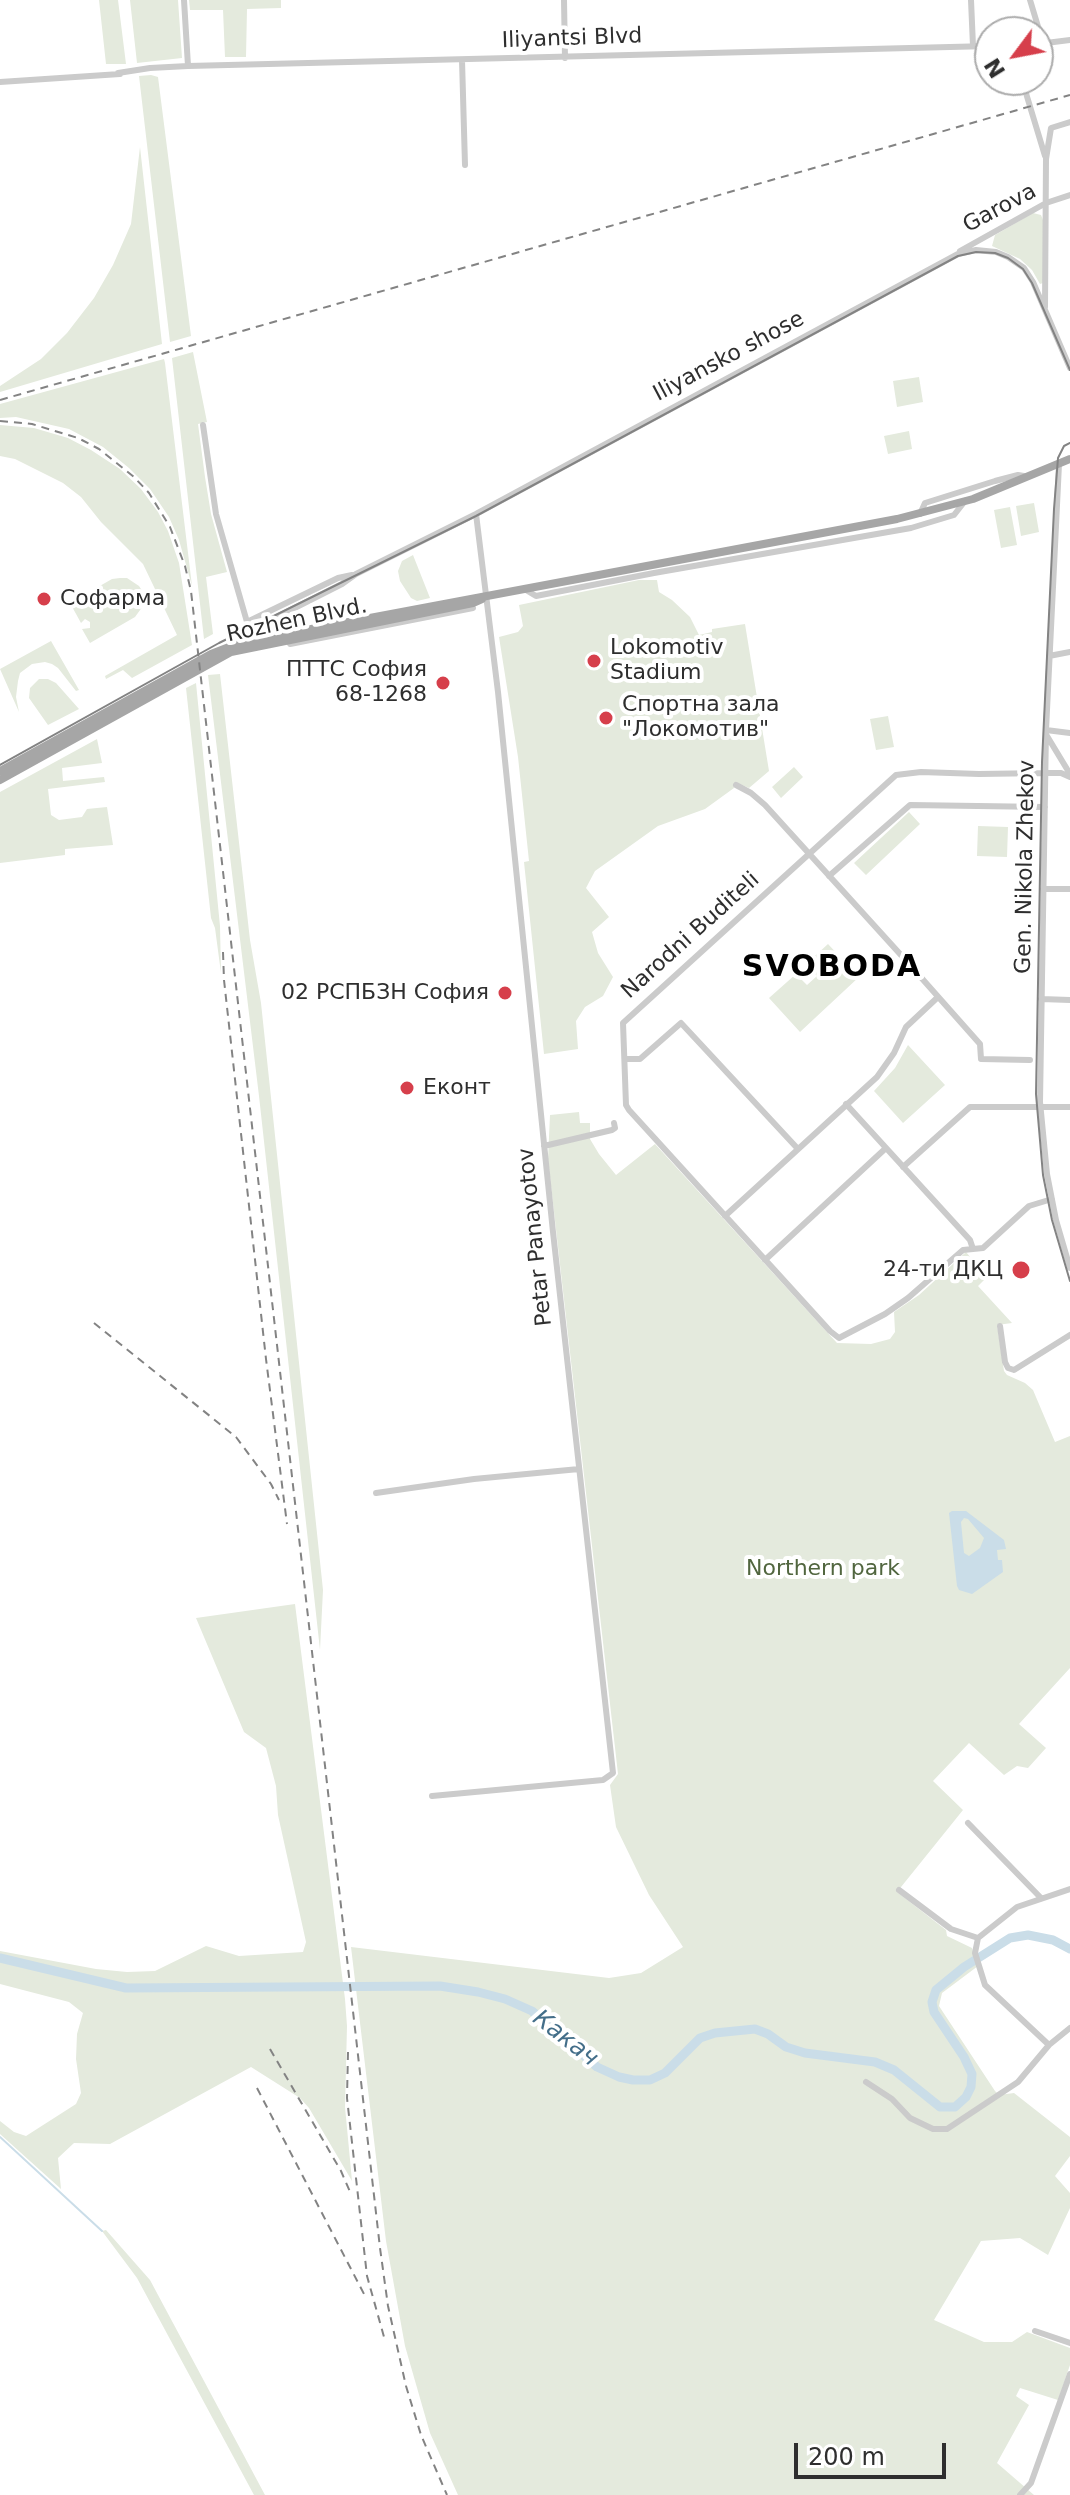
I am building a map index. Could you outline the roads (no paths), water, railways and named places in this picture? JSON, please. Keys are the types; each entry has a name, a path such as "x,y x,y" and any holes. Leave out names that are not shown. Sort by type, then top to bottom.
{"main road":[{"name":"Rozhen Blvd.","path":"0,771 211,654 239,643 920,514 965,501 1070,459"},
{"name":"Rozhen Blvd.","path":"0,780 225,654 473,603 486,596"}],"street":[{"path":"184,0 188,66"},
{"path":"564,0 565,58"},
{"path":"971,0 973,46"},
{"name":"Iliyantsi Blvd","path":"0,82 188,66 973,46"},
{"path":"462,60 465,165"},
{"path":"1027,96 1046,159"},
{"path":"1033,119 1043,126 1070,122"},
{"path":"1045,309 1046,159 1053,126"},
{"name":"Garova","path":"947,258 1046,203 1070,195"},
{"name":"Iliyansko shose","path":"268,636 260,632 261,625 476,514 947,258 976,250 990,251 1008,257 1028,273 1070,368"},
{"path":"203,425 216,514 247,622 253,620"},
{"name":"Gen. Nikola Zhekov","path":"1059,464 1046,732 1040,1107 1043,1151 1070,1268"},
{"name":"Rozhen Blvd.","path":"920,514 925,503 1018,475 1028,476"},
{"name":"Rozhen Blvd.","path":"526,590 536,596 911,528 954,515 965,501"},
{"name":"Petar Panayotov","path":"432,1796 603,1780 613,1773 476,514"},
{"name":"Iliyansko shose","path":"253,620 338,578 356,574"},
{"name":"Rozhen Blvd.","path":"232,657 473,608"},
{"path":"239,643 249,632 253,620"},
{"path":"1049,656 1070,652"},
{"path":"1046,732 1070,733"},
{"path":"1046,732 1070,775"},
{"name":"Narodni Buditeli","path":"973,1249 963,1250 885,1314 839,1338 629,1110 626,1105 623,1023 896,775 921,772 1070,775"},
{"path":"736,785 765,805 938,997 980,1044 981,1059 1030,1060"},
{"path":"829,876 910,805 1045,807"},
{"path":"1043,889 1070,889"},
{"path":"725,1216 877,1077 906,1027 938,997"},
{"path":"1041,999 1070,1000"},
{"path":"625,1059 640,1059 681,1023 798,1149"},
{"path":"846,1104 970,1240 973,1249 983,1248 1029,1206 1052,1199"},
{"path":"903,1167 970,1107 1070,1107"},
{"path":"544,1146 612,1130 614,1123"},
{"path":"765,1260 886,1148"},
{"path":"1000,1326 1005,1362 1008,1368 1014,1370 1070,1335"},
{"path":"376,1493 579,1469"},
{"path":"968,1823 1041,1898"},
{"path":"1049,2045 985,1985 975,1953 978,1938 1017,1907 1070,1889"},
{"path":"899,1890 951,1929 978,1938"},
{"path":"866,2082 892,2099 910,2118 933,2129 947,2129 1027,2074 1049,2045 1070,2028"},
{"path":"1035,2331 1070,2343"},
{"path":"1020,2495 1031,2483 1070,2374"}],"water":[{"path":"966,1511 1004,1540 1006,1549 997,1550 1003,1572 972,1594 959,1590 957,1586 949,1513","holes":["964,1518 984,1538 980,1548 969,1556 964,1553 961,1522"]}],"waterway":[{"name":"Какач","path":"0,1958 126,1988 440,1986 478,1992 532,2011 597,2067 633,2080 650,2080 665,2073 700,2038 715,2033 755,2029 786,2047 805,2053 875,2062 894,2070 940,2107 955,2107 966,2097 972,2074 934,2012 932,2002 936,1990 964,1967 1010,1938 1028,1935 1053,1940 1070,1949"},
{"path":"0,2137 102,2231"}],"tram line":[{"path":"0,765 219,643 476,516 958,256 976,252 995,253 1023,269 1070,370"},
{"path":"1070,443 1064,446 1058,458 1054,509 1042,762 1036,1094 1043,1175 1070,1281"}],"railway":[{"path":"0,400 1070,95"},
{"path":"0,421 32,424 78,438 99,449 134,477 149,493 170,527 191,591 380,2248 388,2306 406,2386 421,2435 447,2495"},
{"path":"223,952 266,1359 287,1524"},
{"path":"94,1323 236,1437 271,1484 279,1500"},
{"path":"270,2049 341,2171 351,2194"},
{"path":"348,2052 347,2098 367,2276 384,2337"},
{"path":"257,2088 364,2294"}],"place":[{"name":"Софарма","path":"44,599"},
{"name":"Lokomotiv Stadium","path":"594,661"},
{"name":"ПТТС София 68-1268","path":"443,683"},
{"name":"Спортна зала \"Локомотив\"","path":"606,718"},
{"name":"02 РСПБЗН София","path":"505,993"},
{"name":"Еконт","path":"407,1088"},
{"name":"24-ти ДКЦ","path":"1021,1270"}],"district":[{"name":"SVOBODA","path":"832,968"}],"park label":[{"name":"Northern park","path":"823,1569"}]}
